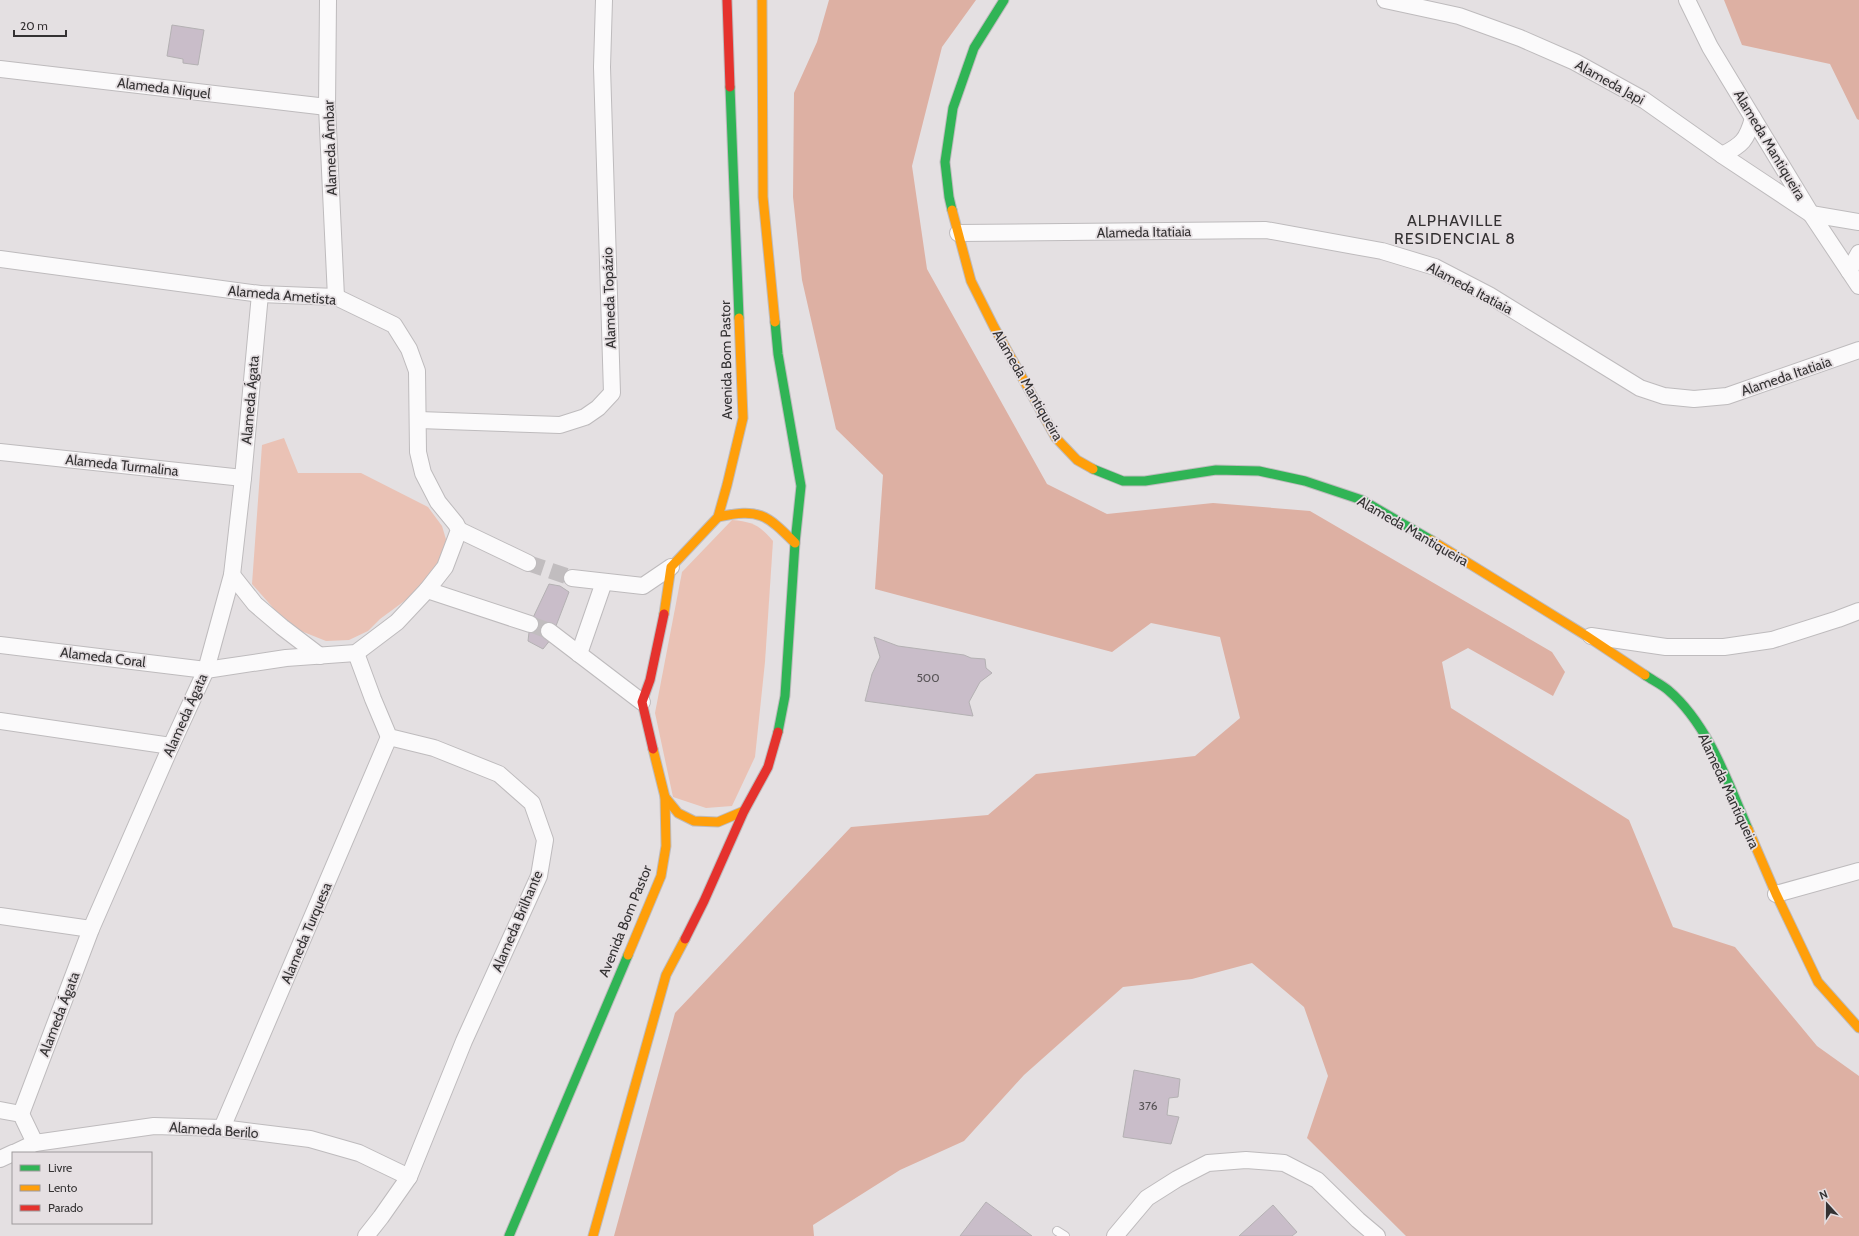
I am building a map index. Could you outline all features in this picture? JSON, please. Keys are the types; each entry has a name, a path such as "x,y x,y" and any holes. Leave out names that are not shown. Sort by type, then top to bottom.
{"street":[{"name":"Alameda Âmbar","path":"328,0 327,107 336,297"},
{"name":"Alameda Topázio","path":"419,420 560,425 585,417 598,408 612,393 602,67 604,0"},
{"name":"Avenida Bom Pastor","path":"671,567 718,517 743,418 727,0"},
{"path":"593,1236 666,975 704,901 744,811 768,767 780,724 785,696 795,543 801,486 778,354 763,197 762,0"},
{"name":"Alameda Mantiqueira","path":"1004,0 974,48 953,108 944,162 949,197 971,281 994,327 1056,438 1077,460 1100,474 1123,480 1145,481 1216,470 1259,471 1305,481 1362,500 1433,541 1585,635 1668,690 1696,721 1718,760 1776,894 1818,982 1859,1028"},
{"name":"Alameda Japi","path":"1385,0 1459,16 1520,38 1576,62 1644,100 1722,155 1811,214"},
{"name":"Alameda Mantiqueira","path":"1687,0 1710,47 1811,214 1859,286"},
{"name":"Alameda Niquel","path":"0,69 327,107"},
{"path":"1722,155 1733,150 1745,141 1753,118"},
{"path":"1811,214 1859,222"},
{"name":"Alameda Itatiaia","path":"958,233 1266,230 1382,251 1435,267 1489,295 1640,388 1664,396 1694,399 1727,396 1859,350"},
{"path":"1849,271 1859,253"},
{"name":"Alameda Ametista","path":"0,259 260,294 336,297 394,325 409,349 417,371 419,420 418,452 423,473 438,502 457,527"},
{"name":"Alameda Ágata","path":"22,1114 91,929 206,670 232,575 243,478 260,294"},
{"name":"Alameda Turmalina","path":"0,452 243,478"},
{"path":"718,517 740,511 754,512 771,519 795,543"},
{"path":"389,737 356,653 398,622 427,590 445,567 457,527 528,563"},
{"path":"572,578 643,586 671,567"},
{"path":"549,631 642,702 650,680 653,661 661,634 671,567"},
{"path":"232,575 255,604 320,656"},
{"path":"579,654 604,582"},
{"path":"427,590 530,624"},
{"path":"1585,635 1666,647 1724,647 1772,640 1838,620 1859,611"},
{"name":"Alameda Coral","path":"0,644 206,670 286,658 356,653"},
{"name":"Avenida Bom Pastor","path":"508,1236 661,876 666,846 665,797 642,702"},
{"path":"0,721 171,746"},
{"name":"Alameda Turquesa","path":"222,1128 389,737"},
{"name":"Alameda Brilhante","path":"366,1236 409,1177 464,1041 539,876 545,840 532,803 499,774 434,748 389,737"},
{"path":"665,797 678,813 694,821 718,822 744,811"},
{"path":"1776,894 1859,871"},
{"path":"0,916 91,929"},
{"path":"0,1110 22,1114 35,1143"},
{"name":"Alameda Berilo","path":"15,1152 35,1143 154,1126 222,1128 310,1139 359,1153 409,1177"},
{"name":"Alameda Berilo","path":"0,1159 12,1153"},
{"path":"1115,1236 1147,1198 1177,1178 1208,1163 1246,1160 1284,1163 1317,1180 1358,1220 1377,1236"}],"lane":[{"path":"762,12 771,0"},
{"path":"1057,1231 1066,1236"}],"shaded area":[{"path":"829,0 976,0 942,47 912,166 927,269 1047,484 1107,514 1213,503 1310,511 1552,652 1565,672 1553,696 1468,648 1442,662 1451,708 1629,820 1673,927 1735,947 1817,1046 1859,1076 1859,1236 1406,1236 1307,1138 1328,1076 1304,1007 1252,963 1192,979 1123,987 1024,1075 964,1141 900,1170 813,1225 814,1236 614,1236 675,1013 851,827 988,815 1036,774 1195,756 1240,718 1220,637 1151,623 1112,652 875,589 883,475 836,429 802,280 793,197 794,93 817,42"},
{"path":"1724,0 1859,0 1859,120 1857,119 1830,64 1742,45"},
{"path":"284,438 298,473 361,473 428,507 442,526 448,546 443,564 418,591 380,619 368,631 349,640 326,641 301,631 283,619 252,584 262,445"},
{"path":"732,520 755,525 764,531 773,541 765,662 755,757 732,806 706,808 673,797 655,713 682,572"}],"building":[{"path":"172,25 204,30 198,65 183,63 183,59 167,56"},
{"path":"549,584 560,586 569,592 551,639 543,649 528,641 530,624"},
{"path":"874,637 898,646 985,659 986,668 992,673 980,682 969,702 973,716 865,701 872,674 880,657"},
{"path":"1134,1070 1180,1079 1178,1097 1169,1098 1167,1115 1179,1117 1171,1144 1123,1137"},
{"path":"986,1202 1032,1236 960,1236"},
{"path":"1273,1205 1297,1232 1292,1236 1239,1236"}],"tunnel":[{"path":"528,563 572,578"},
{"path":"530,624 549,631"}],"traffic: fast":[{"path":"952,210 945,162 953,108 974,48 1004,0"},
{"path":"730,87 739,318"},
{"path":"775,322 778,354 801,486 795,543 785,696 778,732"},
{"path":"1093,469 1123,481 1145,481 1216,470 1259,471 1305,481 1362,500 1431,540"},
{"path":"1645,675 1668,690 1695,719 1716,755 1748,829"},
{"path":"509,1236 628,955"}],"traffic: slow":[{"path":"762,0 763,197 775,322"},
{"path":"952,210 971,281 994,327 1056,438 1077,460 1093,469"},
{"path":"664,614 671,567 718,517 727,485 743,418 739,318"},
{"path":"718,517 743,513 761,516 776,525 795,543"},
{"path":"1431,540 1585,635 1645,675"},
{"path":"628,955 661,876 666,846 665,797 653,749"},
{"path":"665,797 678,813 694,821 718,822 744,811"},
{"path":"1748,829 1776,894 1818,982 1859,1028"},
{"path":"593,1236 666,975 685,939"}],"traffic: jam":[{"path":"727,0 730,87"},
{"path":"653,749 642,702 650,680 664,614"},
{"path":"685,939 704,901 744,811 768,767 778,732"}],"district":[{"name":"ALPHAVILLE RESIDENCIAL 8","path":"1455,229"}]}
